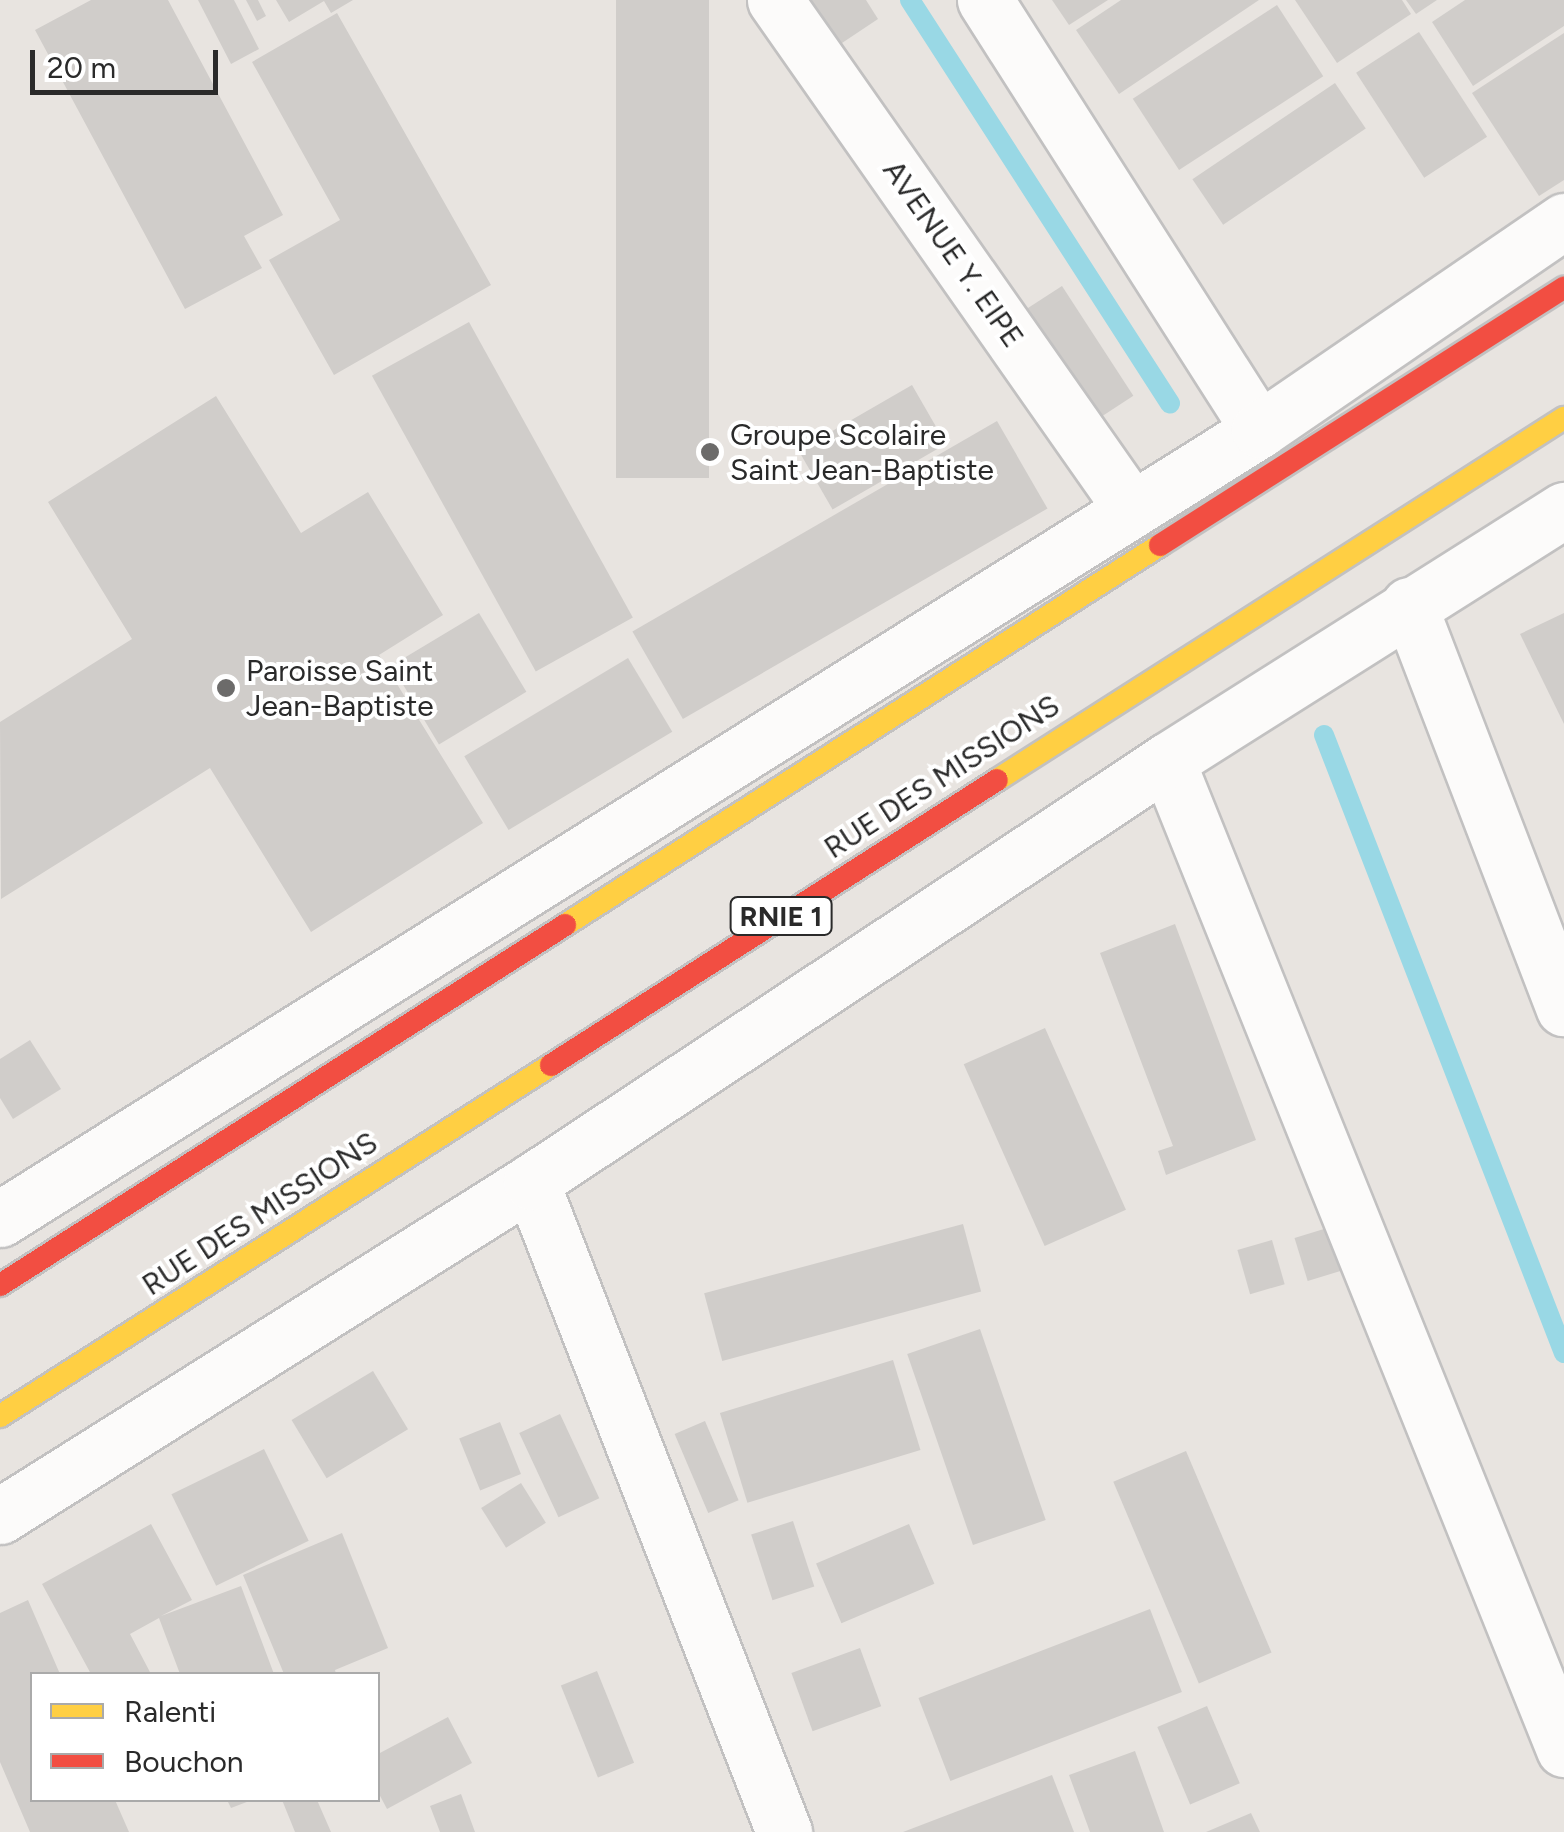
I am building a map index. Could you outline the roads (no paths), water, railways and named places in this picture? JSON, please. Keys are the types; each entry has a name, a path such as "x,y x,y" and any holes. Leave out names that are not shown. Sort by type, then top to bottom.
{"highway":[{"path":"0,1285 1564,288"},
{"name":"RUE DES MISSIONS","path":"0,1416 1564,418"}],"street":[{"name":"AVENUE Y. EIPE","path":"775,0 1131,508"},
{"path":"985,0 1259,430"},
{"path":"0,1219 1259,430 1564,221"},
{"path":"0,1516 530,1182 1167,761 1564,510"},
{"path":"1409,606 1564,1008"},
{"path":"1167,761 1564,1749"},
{"path":"530,1182 784,1832"}],"waterway":[{"path":"910,0 1170,404"},
{"path":"1324,735 1564,1353"}],"place":[{"name":"Groupe Scolaire Saint Jean-Baptiste","path":"710,452"},
{"name":"Paroisse Saint Jean-Baptiste","path":"226,688"}]}
